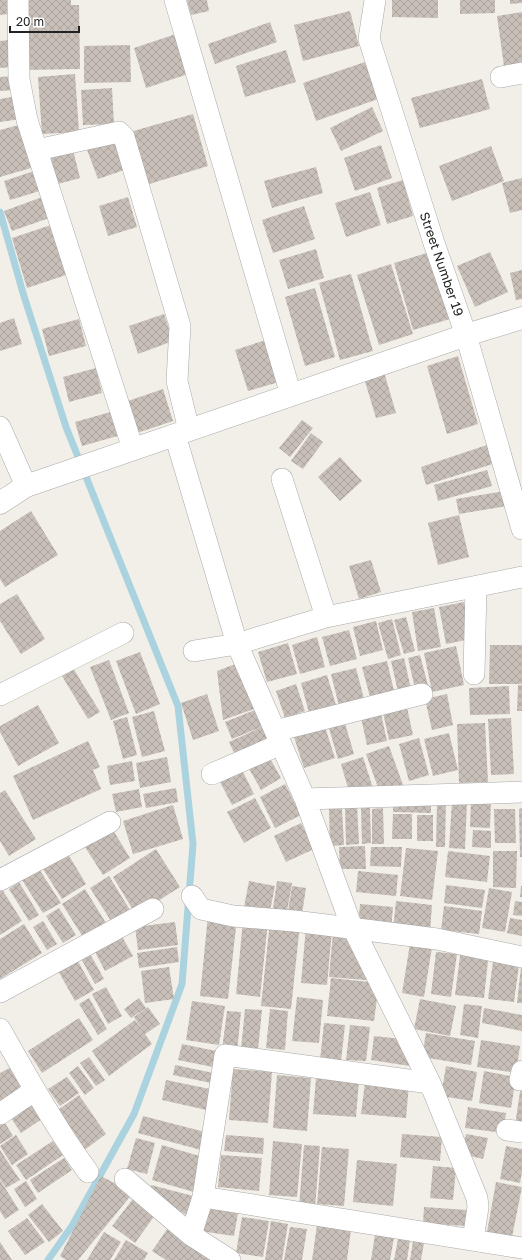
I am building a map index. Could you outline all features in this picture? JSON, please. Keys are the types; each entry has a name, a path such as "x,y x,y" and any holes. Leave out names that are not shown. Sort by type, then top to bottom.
{"street":[{"path":"18,0 19,79 28,120 133,449"},
{"path":"175,0 291,396"},
{"name":"Street Number 19","path":"376,0 369,39 434,243 466,335 522,529"},
{"path":"501,77 522,73"},
{"path":"37,150 119,132 124,137 180,326 177,381 182,433 237,644 305,799 350,922 430,1083 477,1198 478,1207 473,1240"},
{"path":"0,503 26,486 466,335 522,318"},
{"path":"0,427 26,486"},
{"path":"282,479 326,617"},
{"path":"194,652 237,644 326,617 522,577"},
{"path":"474,674 476,587"},
{"path":"0,695 123,633"},
{"path":"212,774 278,738 422,694"},
{"path":"305,799 522,792"},
{"path":"0,880 110,822"},
{"path":"192,896 201,909 233,916 354,928 436,939 522,957"},
{"path":"0,992 153,909"},
{"path":"0,1029 35,1090 88,1172"},
{"path":"191,1235 203,1196 225,1055 430,1083"},
{"path":"0,1114 35,1090"},
{"path":"125,1179 191,1235 230,1260"},
{"path":"203,1196 522,1248"}],"building":[{"path":"0,0 7,0 8,14 0,15"},
{"path":"24,0 71,0 71,5 79,5 80,69 24,70"},
{"path":"187,0 207,0 209,11 191,15"},
{"path":"392,0 438,0 438,18 392,17"},
{"path":"460,0 495,0 495,13 460,14"},
{"path":"510,0 522,0 522,3 510,4"},
{"path":"350,11 359,46 303,61 294,25"},
{"path":"522,12 522,64 504,66 497,16"},
{"path":"270,22 277,42 215,64 208,44"},
{"path":"176,34 188,74 146,88 134,48"},
{"path":"8,40 11,67 0,68 0,41"},
{"path":"130,45 131,82 84,83 84,46"},
{"path":"286,50 296,82 245,97 236,66"},
{"path":"365,62 378,99 316,121 303,83"},
{"path":"75,74 79,132 42,134 38,77"},
{"path":"14,76 15,90 0,91 0,77"},
{"path":"482,79 490,109 420,128 411,98"},
{"path":"112,88 114,124 83,125 81,90"},
{"path":"17,96 21,119 0,122 0,99"},
{"path":"372,107 383,131 341,151 330,128"},
{"path":"193,114 208,166 146,185 130,132"},
{"path":"26,123 38,166 0,177 0,130"},
{"path":"115,136 127,169 98,179 86,147"},
{"path":"381,145 392,178 355,191 344,158"},
{"path":"491,146 504,181 452,201 439,166"},
{"path":"73,150 80,178 58,184 50,156"},
{"path":"316,167 323,193 272,208 264,181"},
{"path":"37,170 43,190 10,200 4,181"},
{"path":"522,178 522,210 510,213 502,183"},
{"path":"403,180 413,216 387,224 377,188"},
{"path":"370,192 381,225 346,237 335,203"},
{"path":"45,196 52,217 12,231 4,211"},
{"path":"128,197 137,227 108,236 99,206"},
{"path":"304,206 315,239 273,253 262,220"},
{"path":"54,224 69,274 27,288 12,238"},
{"path":"316,249 324,278 288,289 279,260"},
{"path":"430,252 450,319 413,330 394,263"},
{"path":"490,252 508,292 475,307 457,266"},
{"path":"391,264 413,334 379,345 357,275"},
{"path":"522,270 522,299 516,300 510,273"},
{"path":"351,274 373,351 340,360 319,283"},
{"path":"315,288 335,357 305,366 285,297"},
{"path":"164,314 173,341 138,354 129,326"},
{"path":"14,318 22,344 0,351 0,323"},
{"path":"79,319 86,346 49,356 42,329"},
{"path":"266,340 279,382 248,391 235,350"},
{"path":"458,356 478,424 447,434 427,366"},
{"path":"96,368 102,393 69,402 63,377"},
{"path":"384,372 396,413 376,418 364,378"},
{"path":"163,389 173,421 134,434 125,402"},
{"path":"114,411 121,435 82,446 75,422"},
{"path":"302,420 313,428 290,457 279,448"},
{"path":"311,433 323,442 303,469 291,461"},
{"path":"490,444 496,463 426,485 421,467"},
{"path":"340,457 362,481 340,501 318,477"},
{"path":"487,470 492,486 438,501 434,485"},
{"path":"505,491 507,506 459,514 456,499"},
{"path":"31,511 58,555 5,587 0,579 0,531"},
{"path":"459,515 469,557 438,565 428,523"},
{"path":"371,560 381,592 359,599 349,566"},
{"path":"17,594 45,639 21,654 0,621 0,604"},
{"path":"464,602 471,639 446,644 439,607"},
{"path":"434,608 441,647 418,651 412,612"},
{"path":"406,617 415,651 404,654 394,620"},
{"path":"392,619 401,655 388,659 378,623"},
{"path":"376,621 383,650 360,656 353,627"},
{"path":"349,630 357,659 330,666 322,637"},
{"path":"317,637 325,667 300,674 292,645"},
{"path":"288,643 297,674 267,682 258,652"},
{"path":"490,645 522,645 522,684 489,684"},
{"path":"456,646 464,685 432,692 424,653"},
{"path":"140,652 160,704 136,714 116,661"},
{"path":"420,655 429,689 416,693 408,658"},
{"path":"404,658 411,689 398,692 391,661"},
{"path":"109,660 129,713 111,720 90,667"},
{"path":"387,661 394,691 370,697 362,667"},
{"path":"238,663 254,709 223,720 217,671"},
{"path":"73,668 100,712 88,719 62,676"},
{"path":"356,668 364,699 339,706 331,674"},
{"path":"327,675 336,705 309,713 301,683"},
{"path":"296,684 305,711 285,718 276,691"},
{"path":"518,685 522,685 522,711 517,711"},
{"path":"509,686 510,714 470,715 469,688"},
{"path":"207,694 219,731 193,740 181,703"},
{"path":"447,694 453,725 432,730 425,699"},
{"path":"406,703 413,735 389,740 382,708"},
{"path":"38,705 59,743 18,766 0,732 0,726"},
{"path":"257,709 264,726 232,739 225,722"},
{"path":"380,709 387,741 367,745 360,713"},
{"path":"154,711 165,751 142,757 132,717"},
{"path":"127,717 137,755 123,759 113,721"},
{"path":"511,718 514,774 491,775 488,719"},
{"path":"344,720 354,754 338,759 328,725"},
{"path":"485,723 488,782 459,783 457,724"},
{"path":"264,726 273,745 238,761 229,742"},
{"path":"325,727 335,758 304,768 294,737"},
{"path":"449,733 458,770 433,776 424,739"},
{"path":"419,738 429,775 409,781 399,744"},
{"path":"88,741 100,767 93,770 101,789 33,820 13,776"},
{"path":"389,746 403,785 380,793 366,754"},
{"path":"267,753 281,778 261,790 247,765"},
{"path":"167,757 171,782 140,788 136,763"},
{"path":"363,757 373,788 350,795 341,764"},
{"path":"132,761 135,781 110,785 107,766"},
{"path":"240,766 254,794 232,805 218,778"},
{"path":"285,784 301,815 275,828 260,797"},
{"path":"176,788 178,802 146,808 143,794"},
{"path":"139,789 142,807 116,812 112,794"},
{"path":"5,790 36,839 9,856 0,841 0,793"},
{"path":"255,798 271,828 244,843 227,812"},
{"path":"471,800 491,801 490,828 470,827"},
{"path":"393,801 431,802 431,813 393,812"},
{"path":"437,801 446,801 445,847 436,847"},
{"path":"452,801 467,802 465,849 449,848"},
{"path":"357,804 359,844 346,845 345,805"},
{"path":"173,805 183,839 133,854 123,821"},
{"path":"342,808 344,845 330,846 329,809"},
{"path":"361,808 370,808 371,843 362,844"},
{"path":"383,808 384,844 372,844 372,809"},
{"path":"522,808 522,857 520,857 519,809"},
{"path":"494,809 515,809 516,843 495,843"},
{"path":"393,814 412,814 412,839 392,839"},
{"path":"417,815 433,815 433,841 417,841"},
{"path":"301,823 314,849 286,862 274,836"},
{"path":"113,830 130,858 103,875 85,847"},
{"path":"473,830 491,831 491,848 472,847"},
{"path":"365,846 366,869 340,869 339,847"},
{"path":"371,847 402,847 401,867 370,866"},
{"path":"406,848 438,851 432,900 400,896"},
{"path":"156,849 180,887 136,915 113,877"},
{"path":"448,851 490,856 487,882 445,877"},
{"path":"493,851 517,851 516,888 493,887"},
{"path":"68,854 86,884 62,899 43,869"},
{"path":"39,869 61,903 43,913 22,880"},
{"path":"358,871 398,875 396,896 356,892"},
{"path":"109,876 130,910 111,921 90,888"},
{"path":"249,881 275,886 269,916 243,912"},
{"path":"277,881 292,883 286,917 272,915"},
{"path":"19,882 39,915 29,921 9,889"},
{"path":"446,885 485,890 482,908 444,903"},
{"path":"0,886 22,921 0,935"},
{"path":"292,886 306,888 301,920 287,917"},
{"path":"521,886 522,897 520,897"},
{"path":"489,888 512,892 505,932 482,928"},
{"path":"85,889 106,923 83,937 62,904"},
{"path":"396,901 432,905 430,932 393,929"},
{"path":"515,901 522,902 522,916 513,915"},
{"path":"360,904 393,907 391,930 358,928"},
{"path":"444,906 482,911 479,934 441,930"},
{"path":"59,908 76,935 63,943 46,916"},
{"path":"208,915 237,918 228,999 200,996"},
{"path":"510,918 522,920 522,936 507,933"},
{"path":"243,920 268,922 260,997 236,994"},
{"path":"43,921 57,944 47,950 33,927"},
{"path":"270,921 300,924 291,1009 261,1006"},
{"path":"175,922 178,945 138,950 135,927"},
{"path":"24,924 42,953 0,979 0,939"},
{"path":"306,927 332,930 327,985 301,983"},
{"path":"333,933 357,935 355,958 367,959 366,980 329,977"},
{"path":"121,935 133,956 105,971 94,950"},
{"path":"410,944 432,947 424,997 402,993"},
{"path":"177,947 179,962 139,968 137,953"},
{"path":"461,949 489,952 484,998 455,995"},
{"path":"88,950 104,979 95,984 79,955"},
{"path":"436,952 457,954 451,997 431,994"},
{"path":"494,954 520,958 514,1002 488,999"},
{"path":"75,956 94,990 75,1001 56,967"},
{"path":"169,967 174,999 145,1003 141,971"},
{"path":"521,967 522,1003 517,1003"},
{"path":"331,978 379,983 374,1021 327,1016"},
{"path":"106,987 122,1016 108,1024 92,994"},
{"path":"297,997 323,1000 319,1043 292,1041"},
{"path":"89,998 107,1029 98,1035 79,1004"},
{"path":"139,998 146,1008 131,1018 124,1009"},
{"path":"420,999 456,1006 450,1036 414,1029"},
{"path":"192,1001 225,1006 219,1045 186,1040"},
{"path":"464,1004 482,1006 478,1038 460,1035"},
{"path":"148,1007 160,1024 145,1034 152,1044 109,1076 92,1051 135,1020 143,1031 134,1017"},
{"path":"484,1008 522,1015 522,1031 482,1023"},
{"path":"245,1009 262,1010 258,1050 241,1049"},
{"path":"270,1009 288,1011 285,1050 266,1048"},
{"path":"227,1011 241,1012 237,1052 222,1050"},
{"path":"79,1018 93,1040 42,1073 28,1051"},
{"path":"324,1023 345,1025 341,1062 320,1060"},
{"path":"350,1025 370,1027 366,1061 346,1060"},
{"path":"426,1033 475,1041 471,1065 422,1057"},
{"path":"374,1036 402,1039 410,1066 371,1060"},
{"path":"481,1040 520,1046 516,1073 477,1067"},
{"path":"182,1044 221,1052 218,1068 178,1060"},
{"path":"89,1057 105,1080 96,1086 80,1063"},
{"path":"175,1065 218,1074 216,1084 173,1075"},
{"path":"13,1066 27,1092 0,1106 0,1073"},
{"path":"78,1066 94,1088 85,1095 69,1073"},
{"path":"446,1066 477,1072 472,1101 441,1096"},
{"path":"233,1069 272,1072 268,1123 229,1120"},
{"path":"484,1071 516,1077 511,1108 479,1103"},
{"path":"277,1075 311,1078 307,1131 273,1128"},
{"path":"67,1077 79,1093 60,1106 48,1089"},
{"path":"316,1078 359,1081 356,1117 313,1114"},
{"path":"166,1080 215,1090 211,1111 162,1100"},
{"path":"365,1082 409,1085 406,1118 361,1114"},
{"path":"522,1085 522,1126 515,1125"},
{"path":"79,1095 106,1134 83,1151 55,1112"},
{"path":"27,1098 42,1119 21,1133 7,1112"},
{"path":"468,1107 506,1113 503,1133 465,1128"},
{"path":"143,1116 205,1132 201,1150 138,1133"},
{"path":"2,1118 13,1136 0,1144 0,1120"},
{"path":"402,1134 442,1137 440,1161 400,1157"},
{"path":"466,1134 488,1138 483,1159 462,1154"},
{"path":"16,1135 28,1154 12,1165 0,1146"},
{"path":"226,1135 264,1138 263,1154 224,1151"},
{"path":"136,1138 155,1143 147,1174 127,1169"},
{"path":"53,1141 63,1155 26,1180 16,1165"},
{"path":"273,1141 302,1144 297,1197 269,1195"},
{"path":"162,1145 203,1157 194,1192 152,1180"},
{"path":"304,1145 320,1146 315,1208 299,1207"},
{"path":"506,1146 522,1149 522,1172 520,1183 500,1179"},
{"path":"322,1147 349,1149 344,1206 317,1204"},
{"path":"0,1150 20,1180 6,1188 0,1179"},
{"path":"221,1155 262,1158 259,1191 218,1187"},
{"path":"64,1158 72,1170 38,1193 30,1180"},
{"path":"357,1160 397,1164 393,1206 353,1202"},
{"path":"433,1166 456,1168 453,1200 430,1198"},
{"path":"101,1176 133,1193 78,1260 66,1260 60,1256"},
{"path":"0,1180 19,1210 5,1219 0,1211"},
{"path":"26,1181 37,1199 25,1207 14,1189"},
{"path":"496,1182 522,1187 512,1237 487,1232"},
{"path":"151,1185 197,1197 192,1218 151,1195"},
{"path":"136,1195 158,1211 135,1243 112,1226"},
{"path":"42,1204 63,1231 49,1242 28,1215"},
{"path":"204,1207 238,1213 234,1236 200,1231"},
{"path":"424,1207 467,1210 465,1226 423,1223"},
{"path":"242,1217 269,1221 263,1257 236,1253"},
{"path":"27,1218 45,1242 25,1255 8,1231"},
{"path":"271,1221 288,1224 282,1260 265,1260"},
{"path":"170,1225 212,1260 166,1260 152,1251"},
{"path":"317,1225 351,1230 347,1260 312,1260"},
{"path":"290,1227 307,1229 302,1260 284,1260"},
{"path":"104,1232 121,1242 110,1260 87,1260"},
{"path":"375,1235 394,1238 390,1260 371,1260"},
{"path":"398,1239 410,1240 407,1260 394,1260"},
{"path":"126,1240 148,1253 144,1260 114,1260"},
{"path":"413,1241 424,1243 421,1260 410,1260"},
{"path":"0,1242 12,1260 0,1260"}],"waterway":[{"path":"0,212 23,293 66,427 178,706 193,844 182,984 134,1114 72,1226 48,1260"}]}
